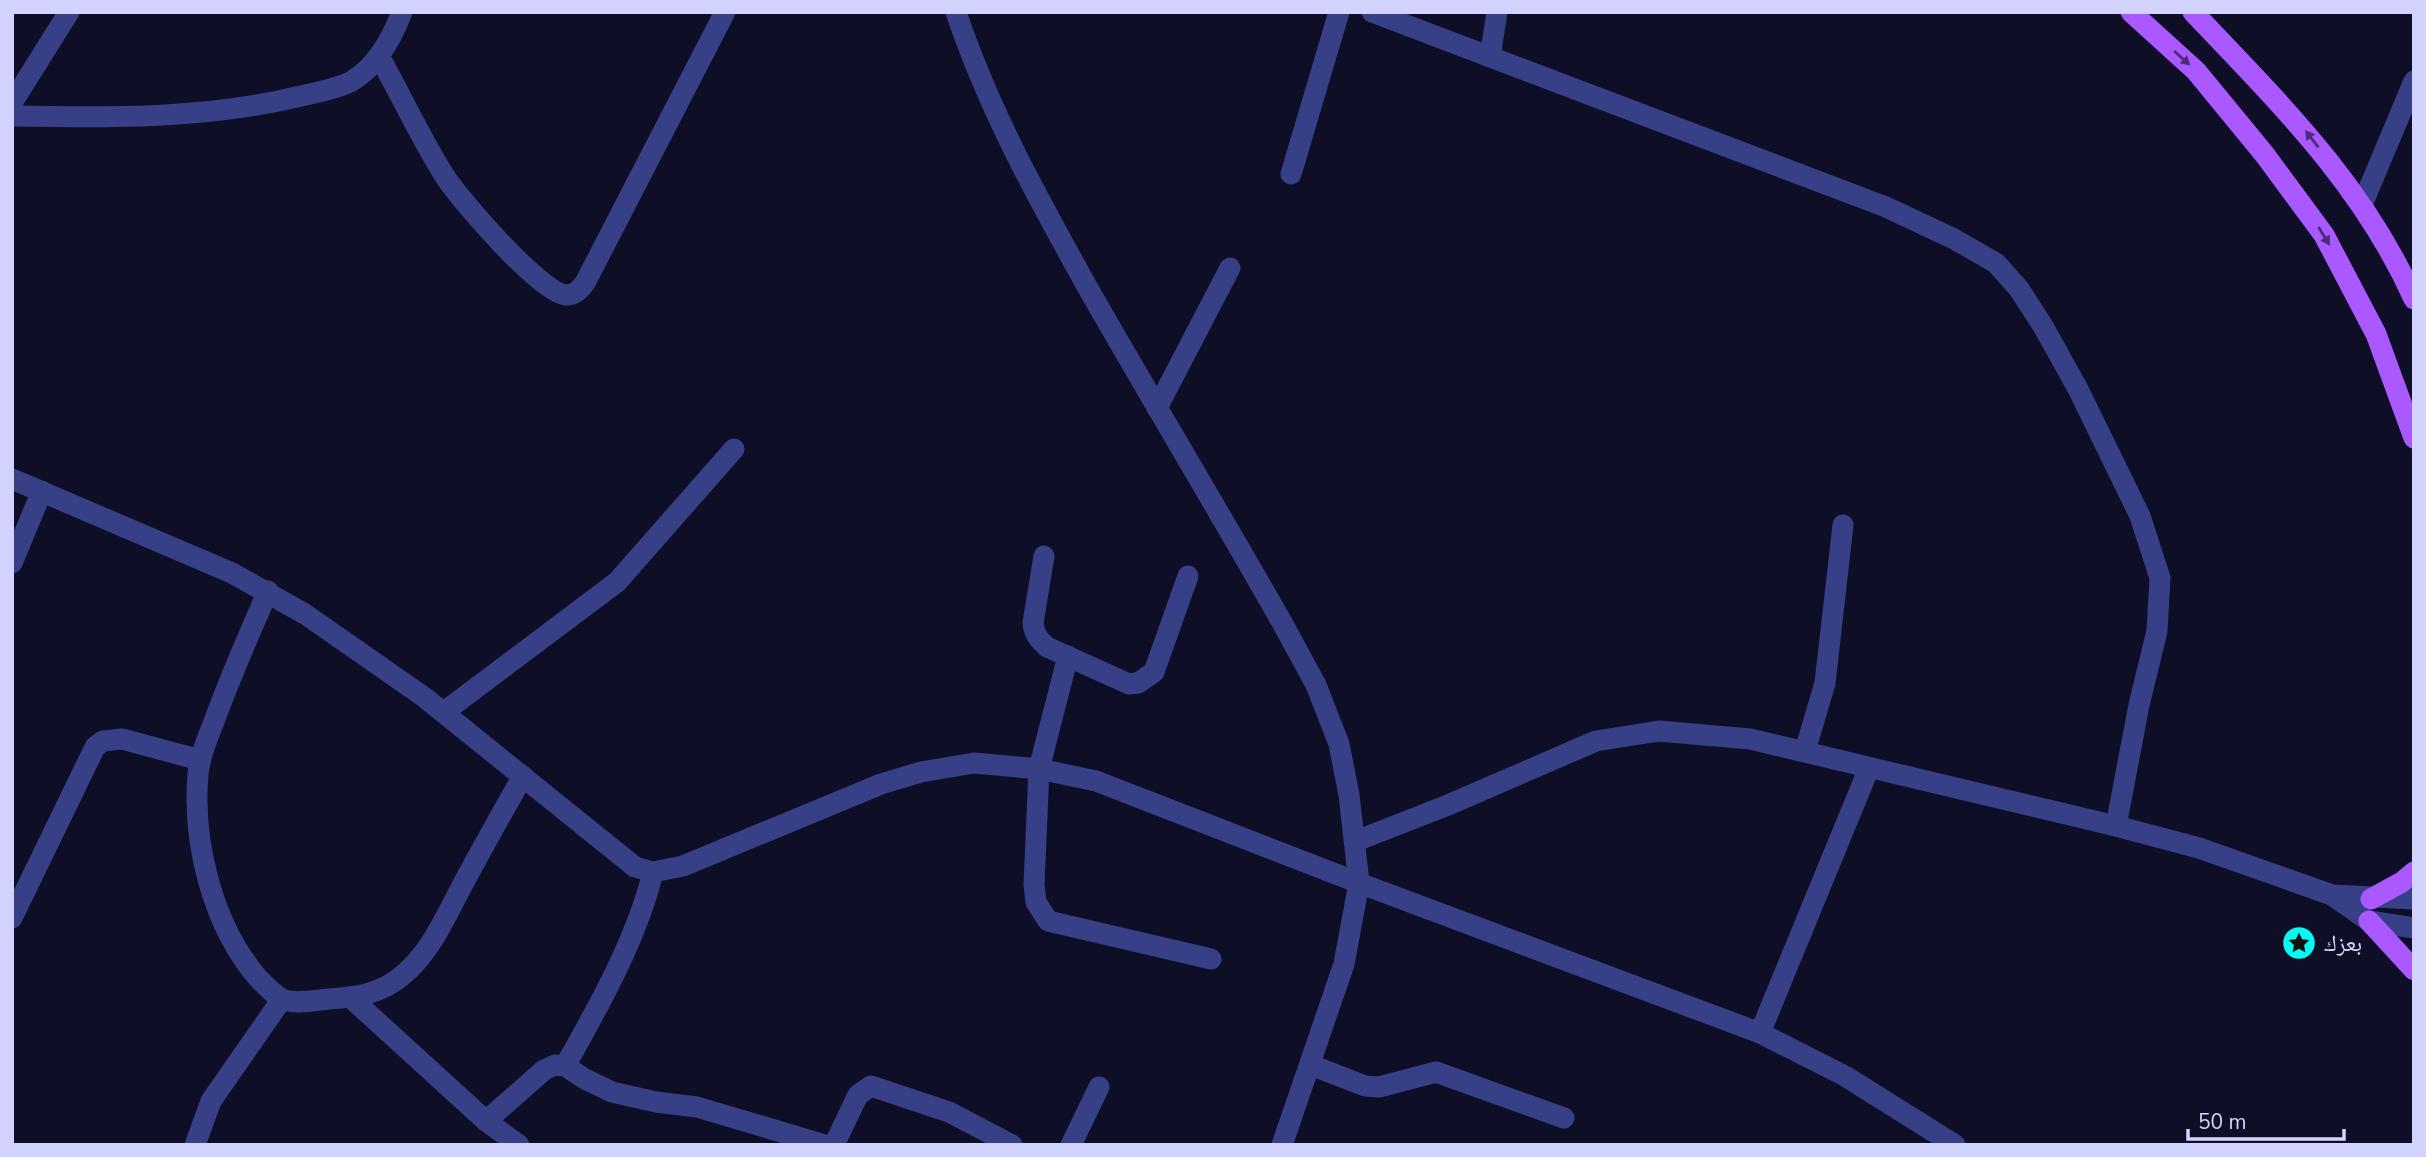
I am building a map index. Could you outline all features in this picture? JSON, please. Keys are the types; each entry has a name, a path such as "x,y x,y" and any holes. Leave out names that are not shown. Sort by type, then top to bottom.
{"main road":[{"path":"2132,12 2196,71 2266,155 2324,235 2376,334 2414,438"},
{"path":"2193,12 2304,129 2362,205 2402,272 2414,299"},
{"path":"2371,898 2414,873"},
{"path":"2370,921 2414,970"}],"street":[{"path":"12,103 69,12"},
{"path":"12,116 160,116 228,109 334,88 351,82 379,56 402,12"},
{"path":"379,56 444,175 461,199 485,227 537,277 561,294 569,295 581,289 586,281 725,12"},
{"path":"957,12 982,82 1005,134 1048,216 1157,408 1226,522 1316,685 1339,744 1356,841 1359,883 1344,964 1282,1145"},
{"path":"1291,174 1339,12"},
{"path":"1372,12 1886,207 1954,239 1996,263 2020,289 2049,337 2114,460 2140,516 2160,578 2157,631 2139,705 2116,826"},
{"path":"1490,57 1497,12"},
{"path":"2362,205 2414,81"},
{"path":"1157,408 1230,268"},
{"path":"444,712 617,582 734,449"},
{"path":"12,478 232,573 268,592 386,669 444,712 635,867 653,872 683,866 881,784 921,772 974,763 1039,769 1096,781 1760,1033 1845,1076 1944,1143"},
{"path":"12,563 42,491"},
{"path":"1804,751 1825,682 1843,525"},
{"path":"1044,556 1034,631 1047,647 1129,684 1148,679 1154,672 1188,576"},
{"path":"268,592 235,663 200,760 198,800 207,873 222,920 232,943 247,965 282,999 303,1001 371,994 386,988 416,963 440,927 523,776"},
{"path":"1068,656 1039,769 1034,885 1036,902 1048,922 1211,959"},
{"path":"1356,841 1448,806 1596,741 1658,731 1750,739 2116,826 2199,848 2332,895 2370,921 2414,928"},
{"path":"12,918 95,747 103,741 122,739 200,760"},
{"path":"1760,1033 1869,768"},
{"path":"565,1066 586,1031 624,952 644,907 653,872"},
{"path":"2332,895 2414,899"},
{"path":"351,998 486,1121 519,1145"},
{"path":"195,1145 211,1101 282,999"},
{"path":"486,1121 544,1070 555,1065 565,1066 612,1092 656,1102 697,1107 825,1145"},
{"path":"1311,1065 1366,1086 1380,1087 1436,1072 1564,1118"},
{"path":"834,1145 858,1095 864,1088 871,1086 949,1112 1012,1145"},
{"path":"1071,1145 1099,1087"}],"place":[{"name":"بعزك","path":"2299,943"}]}
